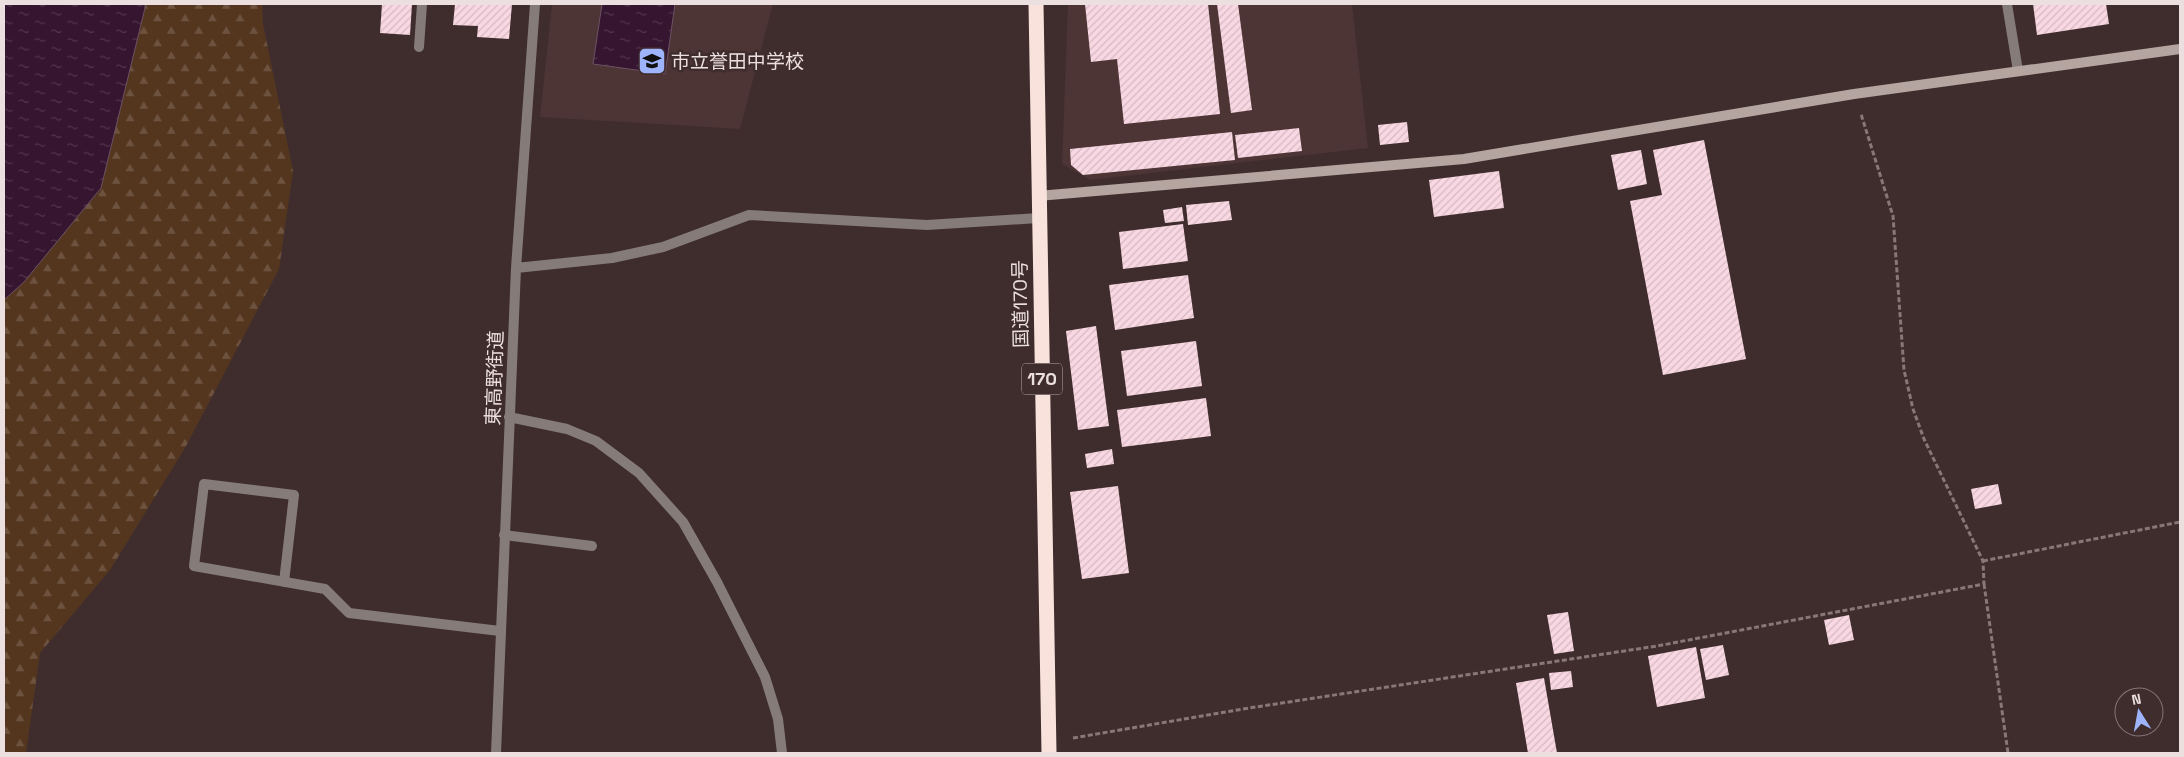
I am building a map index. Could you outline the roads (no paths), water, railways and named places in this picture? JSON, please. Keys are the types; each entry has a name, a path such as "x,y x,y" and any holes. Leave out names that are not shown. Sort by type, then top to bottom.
{"highway":[{"name":"国道170号","path":"1036,4 1038,218 1049,747"}],"street":[{"path":"419,47 422,4"},
{"name":"東高野街道","path":"496,753 516,268 535,4"},
{"path":"2007,4 2018,72"},
{"path":"1038,196 1464,159 1854,94 2180,49"},
{"path":"516,268 612,258 663,247 749,215 927,225 1038,218"},
{"path":"510,417 567,429 596,441 639,473 683,522 717,582 765,677 778,719 782,753"},
{"path":"284,582 294,494 204,484 194,566 284,582 325,589 349,613 500,631"},
{"path":"504,535 592,546"}],"water":[{"path":"4,4 145,4 145,8 101,188 24,282 4,300"},
{"path":"602,4 675,4 665,74 593,64"}],"place":[{"name":"市立誉田中学校","path":"652,61"}]}
